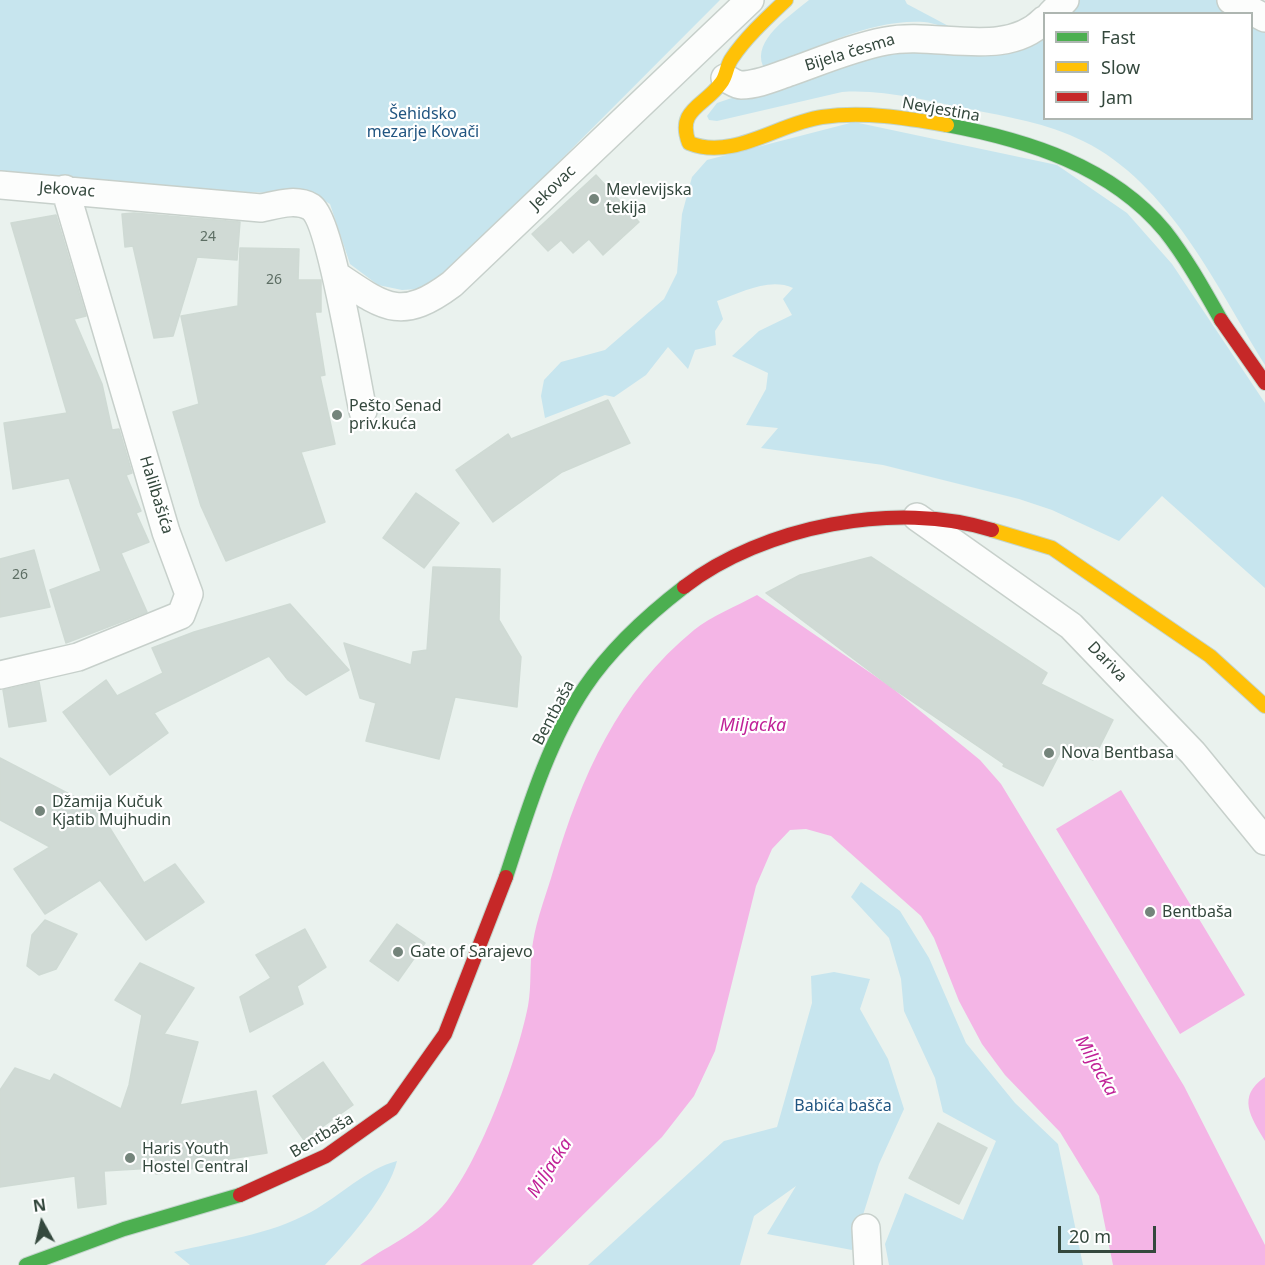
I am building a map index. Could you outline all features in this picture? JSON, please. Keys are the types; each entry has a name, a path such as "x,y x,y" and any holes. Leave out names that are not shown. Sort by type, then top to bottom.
{"main road":[{"name":"Nevjestina","path":"786,0 730,60 725,78 689,115 684,130 688,141 704,149 741,143 810,119 855,114 950,127 1014,141 1064,157 1106,181 1150,215 1187,262 1236,345 1265,383"},
{"name":"Bentbaša","path":"26,1265 124,1229 223,1202 264,1186 326,1156 392,1109 445,1034 473,968 532,797 557,739 585,687 648,614 693,579 766,542 825,524 917,518 971,523 1052,548 1210,656 1265,706"}],"street":[{"name":"Jekovac","path":"336,275 373,300 404,309 428,302 452,284 750,0"},
{"path":"1053,12 1065,0"},
{"path":"1231,0 1265,18"},
{"name":"Bijela česma","path":"725,78 739,85 758,83 855,50 908,37 972,43 1002,40 1033,32 1043,21"},
{"name":"Jekovac","path":"0,185 261,208 295,202 311,208 320,219 336,275 363,411"},
{"name":"Halilbašića","path":"0,675 78,657 182,615 189,594 166,532 65,189"},
{"name":"Dariva","path":"917,518 1071,626 1193,753 1265,842"},
{"path":"866,1228 868,1265"}],"green space":[{"name":"Šehidsko mezarje Kovači","path":"0,0 720,0 433,288 402,290 378,285 350,264 330,204 315,195 0,179"},
{"path":"809,0 905,0 907,4 956,30 924,22 884,25 845,36 769,67 763,66 761,56 768,38 783,21"},
{"path":"1073,0 1218,0 1237,12 1061,12"},
{"path":"1253,21 1265,28 1265,365 1209,271 1166,210 1114,159 1083,141 1041,125 1013,118 922,99 874,92 842,92 717,121 709,120 707,116 717,103 879,48 1043,29 1043,120 1253,120"},
{"path":"854,122 1057,165 1127,213 1172,264 1265,403 1265,588 1162,496 1119,541 1052,510 1019,499 883,465 761,448 778,428 746,425 766,389 768,373 732,356 759,331 792,315 783,299 793,288 784,285 755,287 717,301 723,319 715,331 716,345 695,350 688,369 668,347 646,375 614,397 605,395 545,418 541,396 544,380 561,362 605,350 664,299 677,273 682,214 692,177 707,160"},
{"path":"861,882 900,911 929,958 966,1043 1015,1103 1058,1144 1083,1265 889,1265 885,1244 905,1193 963,1220 996,1141 943,1112 935,1078 904,1011 901,979 889,938 851,897"},
{"name":"Babića bašča","path":"834,972 870,979 860,1009 888,1059 904,1109 879,1164 852,1250 767,1234 796,1186 754,1216 740,1265 588,1265 724,1141 777,1127 812,1003 811,976"},
{"path":"397,1161 393,1174 377,1202 325,1265 190,1265 174,1252 262,1232 295,1220 322,1206 375,1170"}],"water":[{"name":"Miljacka","path":"757,595 891,687 980,760 1001,784 1184,1086 1265,1245 1265,1265 1113,1265 1099,1196 1060,1132 1005,1075 982,1044 959,1001 934,938 921,916 831,836 806,829 790,830 772,849 756,886 715,1051 694,1096 662,1137 532,1265 360,1265 417,1229 438,1212 460,1182 485,1134 507,1080 523,1028 528,1006 535,933 565,834 590,769 623,709 667,654 694,630"},
{"name":"Bentbaša","path":"1121,790 1245,995 1180,1034 1056,829"},
{"path":"1265,1077 1265,1141 1251,1115 1249,1100 1251,1092"}],"building":[{"name":"Mevlevijska tekija","path":"596,175 639,222 603,255 589,239 573,253 561,240 548,251 532,234"},
{"path":"134,213 240,222 237,260 197,257 173,336 154,338 133,246 125,247 122,214"},
{"path":"56,215 86,316 74,319 102,384 112,430 119,429 132,473 126,475 141,511 136,513 149,542 121,553 147,612 66,643 50,590 101,571 69,478 13,489 4,423 67,413 11,223"},
{"path":"240,248 299,249 298,280 321,280 321,312 315,312 325,375 320,376 335,444 301,452 325,522 226,561 201,506 173,412 199,404 181,316 238,306"},
{"path":"608,400 630,443 562,472 493,522 456,470 508,434 511,439"},
{"path":"416,493 459,523 424,568 383,538"},
{"path":"34,550 50,607 0,617 0,559"},
{"path":"871,557 1047,673 1041,684 1113,720 1093,760 1064,745 1043,786 1003,766 1004,764 891,687 766,593 800,575"},
{"path":"433,567 500,569 499,620 521,657 517,707 455,697 439,759 366,741 376,703 360,698 344,643 411,665 413,652 427,650"},
{"path":"290,604 349,670 306,695 288,680 269,656 154,713 168,733 110,775 63,712 106,680 117,696 163,673 152,648 194,632"},
{"path":"39,682 46,721 9,727 3,690"},
{"path":"0,758 98,809 144,883 175,864 204,902 146,940 100,880 45,914 14,869 50,847 0,820"},
{"path":"45,920 77,934 56,969 39,975 27,966 32,935"},
{"name":"Gate of Sarajevo","path":"397,924 425,943 398,981 370,961"},
{"path":"305,929 326,967 297,986 303,1004 250,1032 240,997 271,978 256,955"},
{"path":"140,963 194,988 164,1034 198,1042 180,1105 256,1091 267,1153 223,1160 224,1164 156,1174 154,1168 104,1171 106,1204 78,1208 75,1176 0,1187 0,1090 15,1068 50,1081 54,1074 121,1109 129,1085 142,1015 115,1000"},
{"path":"323,1062 353,1105 304,1140 273,1096"},
{"path":"938,1123 987,1148 959,1204 909,1178"}],"traffic: fast":[{"path":"947,125 1037,148 1066,159 1119,189 1143,208 1165,231 1202,286 1221,320"},
{"path":"506,877 549,755 585,687 631,633 684,587"},
{"path":"26,1265 124,1229 240,1195"}],"traffic: slow":[{"path":"786,0 744,42 730,61 721,83 689,115 686,123 689,143 706,147 739,144 806,121 838,115 885,116 947,125"},
{"path":"992,530 1052,548 1210,656 1265,706"}],"traffic: jam":[{"path":"1221,320 1265,383"},
{"path":"684,587 716,566 752,548 791,534 832,524 874,519 915,518 955,521 992,530"},
{"path":"240,1195 326,1156 392,1109 445,1034 506,877"}],"place":[{"name":"Mevlevijska tekija","path":"594,199"},
{"name":"Pešto Senad priv.kuća","path":"337,415"},
{"name":"Nova Bentbasa","path":"1049,753"},
{"name":"Džamija Kučuk Kjatib Mujhudin","path":"40,811"},
{"name":"Bentbaša","path":"1150,912"},
{"name":"Gate of Sarajevo","path":"398,952"},
{"name":"Haris Youth Hostel Central","path":"130,1158"}]}
